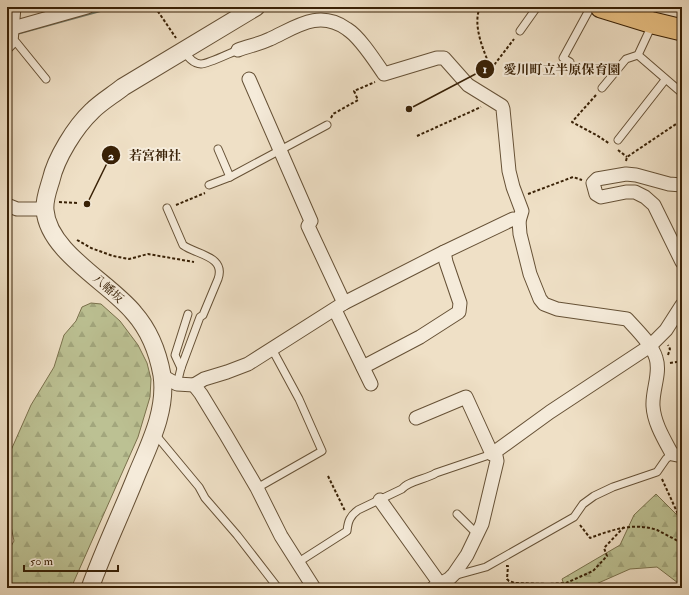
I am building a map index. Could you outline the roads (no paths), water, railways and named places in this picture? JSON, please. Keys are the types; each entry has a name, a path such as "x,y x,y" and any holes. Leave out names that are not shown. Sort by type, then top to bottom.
{"main road":[{"path":"601,7 682,30"}],"street":[{"path":"9,44 13,28 14,7"},
{"path":"13,28 87,7"},
{"path":"7,205 17,209 45,206 53,172 78,128 92,111 123,87 256,7"},
{"path":"238,50 268,40 300,24 315,19 333,21 348,29 362,44 384,74 437,58 444,58 468,84 502,106 510,171 522,211 519,221 520,234 530,274 540,299 544,304 558,309 627,319 650,346 656,356 658,365 653,406 656,421 677,455"},
{"path":"249,79 311,221 308,226 339,307 371,384"},
{"path":"682,185 669,184 636,175 626,174 597,179 593,183 596,194 600,197 626,192 635,192 645,197 654,205 682,262"},
{"name":"八幡坂","path":"45,206 49,226 59,243 71,256 134,312 154,346 162,376 161,409 154,432 90,588"},
{"path":"162,376 177,384 194,385 204,379 248,364 339,307 444,252 513,219 519,221"},
{"path":"363,367 420,337 459,312 460,303 444,252"},
{"path":"492,454 550,412 650,346 666,330 682,305"},
{"path":"194,385 201,394 257,488 277,529 297,563 314,588"},
{"path":"380,500 436,586 449,579 467,555 482,524 497,461 496,456 492,454 466,397 416,418"}],"lane":[{"path":"520,31 537,7"},
{"path":"570,62 563,58 588,12 589,7"},
{"path":"602,88 626,59 638,55 653,23"},
{"path":"9,44 16,42 46,79"},
{"path":"184,51 188,58 193,62 202,64 238,50"},
{"path":"638,55 665,80 682,93"},
{"path":"618,140 665,80"},
{"path":"208,185 230,177 327,125"},
{"path":"218,149 230,177"},
{"path":"167,208 183,245 214,260 220,267 220,274 203,315 200,317 181,368 177,384"},
{"path":"181,368 175,355 188,314"},
{"path":"257,488 322,451 299,399 272,349"},
{"path":"154,432 278,588"},
{"path":"297,563 347,531 349,520 358,510 402,489 404,485 492,454"},
{"path":"454,574 457,575 486,567 574,517 583,504 594,496 613,487 657,472 666,459 677,455"},
{"path":"457,514 477,534"}],"waterway":[{"path":"14,34 112,7"}],"place":[{"name":"愛川町立半原保育園","path":"409,109"},
{"name":"若宮神社","path":"87,204"}]}
